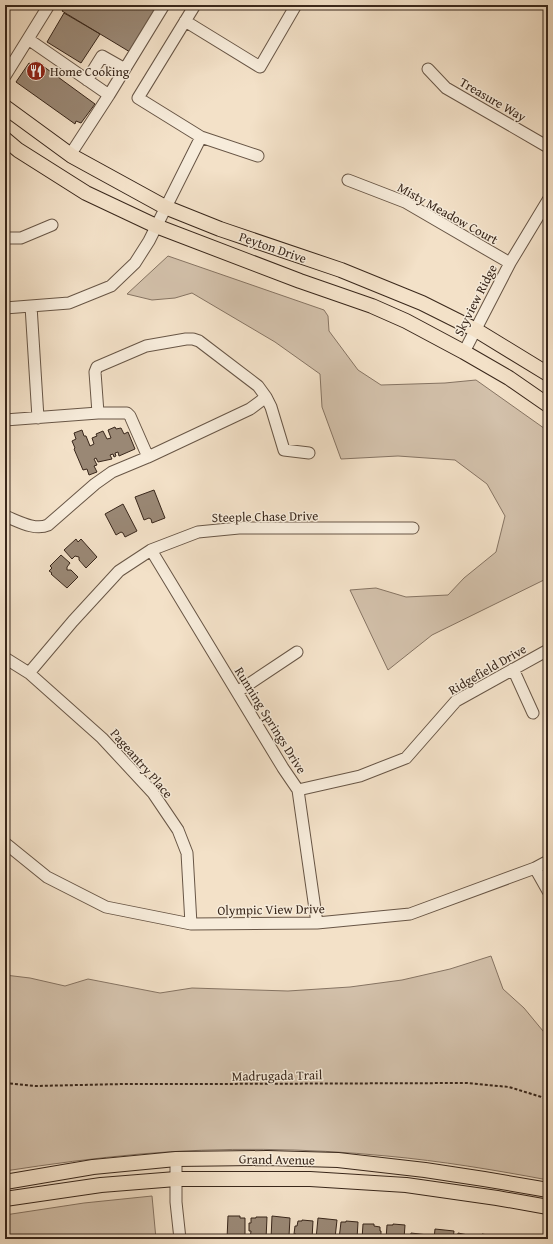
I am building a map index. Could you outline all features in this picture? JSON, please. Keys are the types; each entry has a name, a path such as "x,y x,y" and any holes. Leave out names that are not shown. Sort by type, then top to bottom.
{"main road":[{"name":"Peyton Drive","path":"5,107 70,155 165,207 220,229 341,270 422,303 476,330 548,374"},
{"name":"Peyton Drive","path":"5,139 18,150 86,193 156,226 300,281 372,306 406,321 509,378 548,405"},
{"name":"Grand Avenue","path":"5,1182 93,1167 176,1160 267,1158 338,1160 484,1179 548,1190"},
{"name":"Grand Avenue","path":"5,1199 101,1185 176,1179 310,1179 406,1185 548,1207"}],"street":[{"path":"5,76 49,5"},
{"path":"70,155 164,5"},
{"path":"195,5 138,98 201,137 258,156"},
{"path":"185,21 260,67 296,5"},
{"path":"28,39 109,95"},
{"path":"87,80 102,56 124,69"},
{"name":"Treasure Way","path":"428,69 446,88 548,147"},
{"path":"5,308 69,304 111,286 136,263 201,137"},
{"name":"Misty Meadow Court","path":"348,180 405,202 510,263"},
{"name":"Skyview Ridge","path":"464,352 510,263 548,200"},
{"path":"5,238 21,238 52,225"},
{"path":"31,306 38,418"},
{"path":"98,413 94,372 97,367 146,346 186,339 199,341 258,386 271,407 284,450 309,453"},
{"path":"5,516 34,527 44,527 95,484 112,472 148,457 250,409 266,397"},
{"path":"5,420 98,413 127,413 130,416 148,457"},
{"name":"Steeple Chase Drive","path":"29,673 73,621 119,571 151,550 198,532 240,528 413,528"},
{"name":"Running Springs Drive","path":"151,550 283,768 298,790 317,923"},
{"name":"Ridgefield Drive","path":"298,790 360,776 406,758 456,701 513,668 548,650"},
{"path":"237,692 297,652"},
{"name":"Pageantry Place","path":"5,658 29,673 102,738 153,793 178,830 187,853 191,924"},
{"path":"513,668 533,713"},
{"name":"Olympic View Drive","path":"5,843 47,877 106,907 191,924 317,923 410,914 534,868 548,861"},
{"path":"534,868 548,891"},
{"path":"176,1160 176,1202 180,1239"}],"path":[{"name":"Madrugada Trail","path":"5,1084 36,1086 124,1084 467,1083 510,1087 548,1099"}],"shaded area":[{"path":"168,256 324,310 328,316 329,331 358,370 381,385 445,383 476,380 548,431 548,578 432,635 388,670 350,590 376,588 406,597 448,595 464,578 496,552 505,516 487,484 455,460 398,456 341,459 322,407 320,374 275,342 192,293 175,298 152,300 127,294"},
{"path":"491,956 503,989 524,1008 548,1037 548,1180 468,1166 407,1158 325,1151 263,1149 201,1150 140,1154 72,1161 5,1171 5,975 30,978 65,986 88,979 160,993 192,988 288,991 350,987 402,980 450,969"},
{"path":"152,1196 156,1239 5,1239 5,1215 84,1203"}],"building":[{"path":"66,5 158,5 130,52 62,11"},
{"path":"64,13 100,34 81,63 47,42"},
{"path":"36,61 95,104 81,123 76,121 75,124 16,82 29,63 33,65"},
{"path":"115,427 116,429 121,428 124,434 128,432 135,449 119,456 118,452 115,453 116,456 114,457 113,454 110,455 112,459 98,462 96,458 94,459 97,465 94,466 97,472 89,475 87,469 83,470 74,449 75,448 72,441 76,439 74,433 82,430 90,446 94,444 92,438 97,436 96,434 103,431 107,439 111,438 108,430"},
{"path":"154,490 165,518 152,523 151,519 149,518 144,520 135,497"},
{"path":"123,504 137,531 125,537 121,532 116,535 105,514"},
{"path":"76,539 78,542 81,539 97,557 86,568 79,560 79,557 75,556 72,559 64,550"},
{"path":"61,555 70,563 67,570 71,570 78,577 67,588 49,571 52,568 50,566"},
{"path":"228,1216 240,1216 240,1218 245,1218 245,1237 227,1239"},
{"path":"272,1216 290,1218 289,1236 286,1236 285,1239 271,1239"},
{"path":"267,1217 266,1239 250,1239 251,1231 249,1231 249,1223 251,1223 251,1218"},
{"path":"318,1218 337,1220 335,1238 331,1237 331,1239 316,1239"},
{"path":"298,1221 313,1221 312,1239 296,1239 296,1234 294,1234 295,1226 297,1226"},
{"path":"341,1222 358,1222 357,1239 339,1239"},
{"path":"363,1224 374,1224 374,1226 380,1227 381,1239 362,1239"},
{"path":"387,1225 405,1225 404,1239 386,1239"},
{"path":"435,1229 454,1231 453,1239 434,1239"},
{"path":"411,1233 428,1235 428,1239 410,1239"},
{"path":"458,1233 474,1237 473,1239 457,1239"},
{"path":"482,1234 499,1237 499,1239 481,1239"}],"place":[{"name":"Home Cooking","path":"36,71"}]}
